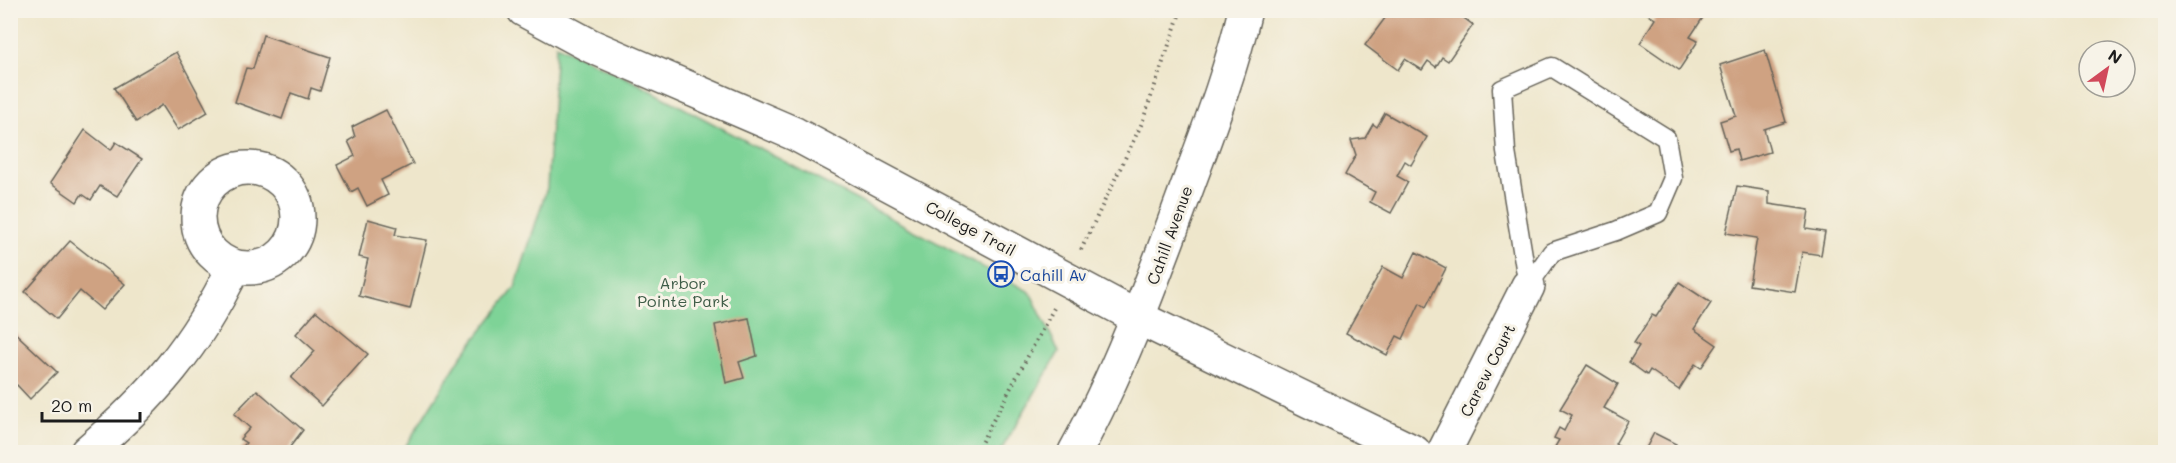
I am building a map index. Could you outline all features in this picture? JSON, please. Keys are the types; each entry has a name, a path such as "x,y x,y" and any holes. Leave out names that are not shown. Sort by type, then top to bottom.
{"street":[{"name":"College Trail","path":"524,10 591,46 795,134 1139,318 1414,453"},
{"name":"Cahill Avenue","path":"1075,453 1103,402 1139,318 1233,62 1245,10"},
{"path":"87,453 162,381 190,346 215,307 234,267"},
{"name":"Carew Court","path":"1444,453 1528,286"}],"lane":[{"path":"1552,67 1666,138 1673,178 1658,213 1616,231 1551,252 1528,286 1506,152 1502,89 1552,67"}],"path":[{"path":"976,453 1044,331 1142,123 1181,10"}],"green space":[{"name":"Arbor Pointe Park","path":"556,45 633,81 1030,292 1059,352 1000,452 402,452 461,357 515,288 547,188"}],"building":[{"path":"1391,10 1453,10 1473,25 1448,61 1442,57 1436,67 1428,61 1422,70 1405,59 1398,70 1365,45"},
{"path":"1642,10 1708,10 1690,37 1698,41 1679,70 1640,43 1655,19"},
{"path":"263,35 330,57 320,91 311,88 308,99 291,93 282,119 235,102 246,68 253,69"},
{"path":"1765,50 1786,122 1764,129 1770,152 1739,161 1736,149 1729,151 1720,121 1736,116 1720,65"},
{"path":"176,52 208,112 178,130 162,105 136,122 114,88"},
{"path":"386,110 413,164 381,180 388,195 367,206 358,188 351,192 337,165 355,156 348,141 355,137 352,127"},
{"path":"1385,113 1427,137 1411,165 1405,161 1397,176 1408,182 1391,213 1370,202 1375,192 1345,175 1356,155 1351,140 1365,138 1373,124 1377,127"},
{"path":"85,130 111,150 116,142 142,159 117,196 100,186 91,200 82,194 77,202 50,183"},
{"path":"1737,186 1769,191 1769,204 1809,210 1806,229 1825,232 1821,255 1802,252 1795,292 1749,285 1757,238 1726,233"},
{"path":"368,219 397,227 395,235 427,240 410,309 359,296 368,259 359,257"},
{"path":"70,241 125,284 102,310 80,291 57,319 25,292"},
{"path":"1416,252 1446,268 1426,307 1420,303 1403,339 1397,336 1387,355 1346,333 1383,267 1403,278"},
{"path":"1679,282 1711,303 1694,329 1717,345 1701,368 1695,364 1679,390 1650,370 1647,375 1629,362 1639,346 1634,343 1652,315 1656,317"},
{"path":"316,311 368,354 322,406 291,378 315,351 296,334"},
{"path":"749,318 757,356 739,362 744,378 726,383 715,325"},
{"path":"10,328 57,372 30,399 17,385 10,391"},
{"path":"1587,365 1618,384 1604,408 1628,421 1615,444 1628,452 1552,452 1559,440 1554,438 1559,428 1564,431 1572,415 1560,409"},
{"path":"257,390 303,430 286,452 238,452 246,443 240,439 250,428 234,414"},
{"path":"1654,433 1676,444 1672,452 1644,452"}],"place":[{"name":"Cahill Av","path":"1001,274"}]}
